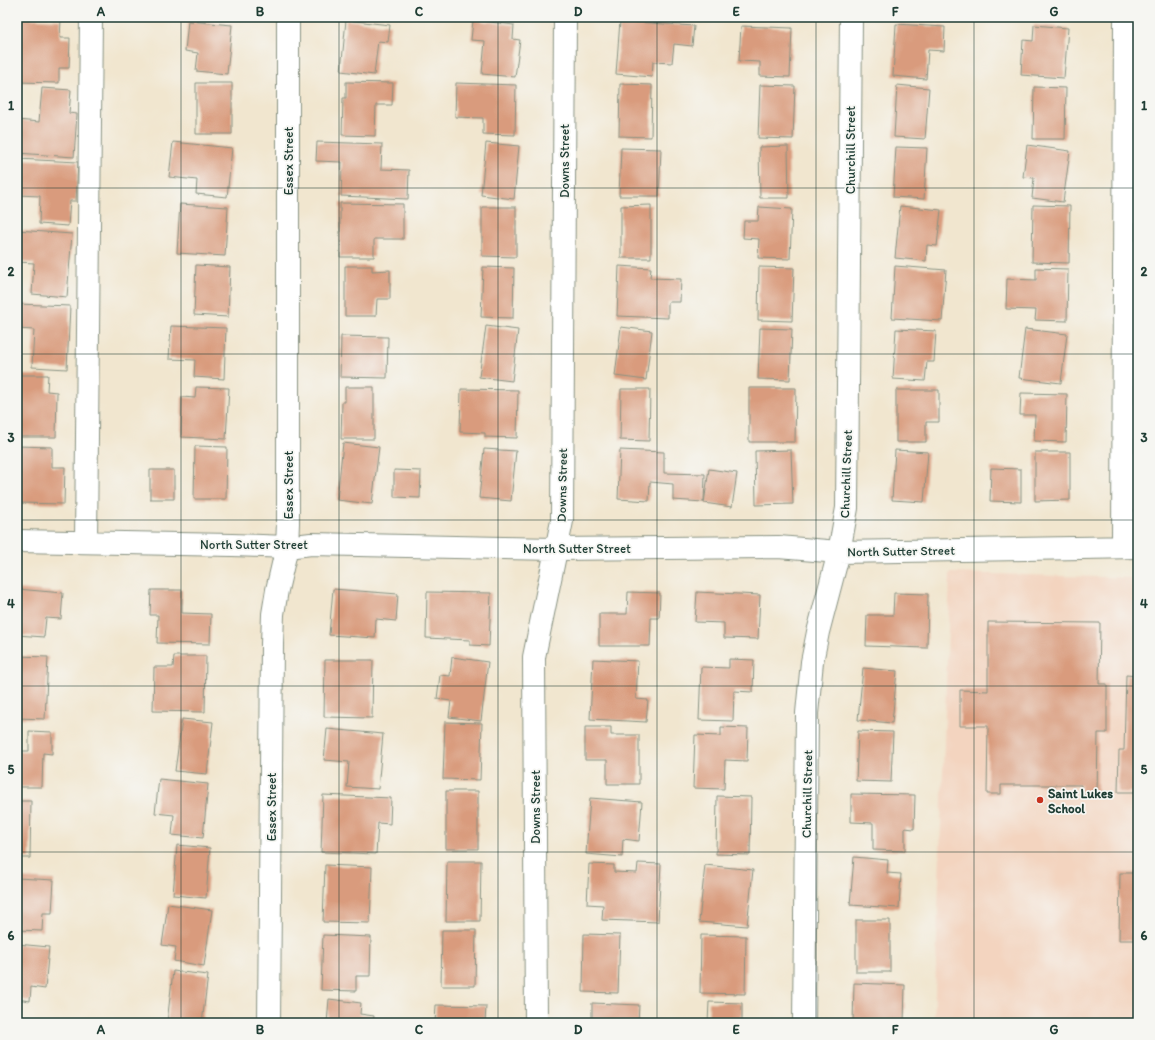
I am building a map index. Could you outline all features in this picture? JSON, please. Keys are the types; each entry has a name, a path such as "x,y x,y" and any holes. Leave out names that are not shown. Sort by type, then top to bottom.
{"street":[{"path":"86,542 91,17"},
{"name":"Essex Street","path":"269,1023 272,644 277,590 287,547 288,523 288,17"},
{"name":"Downs Street","path":"536,1023 534,657 562,521 565,17"},
{"name":"Churchill Street","path":"804,1023 807,713 812,662 839,552 847,508 851,17"},
{"path":"1125,17 1130,547"},
{"name":"North Sutter Street","path":"17,541 232,544 287,547 311,544 556,549 778,547 839,552 1130,547"}],"shaded area":[{"name":"Saint Lukes School","path":"950,573 1138,578 1138,1023 934,1023"}],"building":[{"path":"17,18 61,20 60,38 70,38 69,68 59,68 59,83 17,82"},
{"path":"346,20 390,25 388,42 378,41 374,75 341,71"},
{"path":"473,20 514,25 513,39 520,40 515,77 482,74 485,41 471,40"},
{"path":"188,21 232,25 227,74 196,71 198,53 185,51"},
{"path":"620,21 694,26 692,46 674,44 672,63 653,62 652,77 616,74"},
{"path":"896,24 945,27 944,51 928,50 926,79 893,76"},
{"path":"1034,25 1068,28 1064,78 1021,75 1023,40 1033,41"},
{"path":"741,26 792,28 790,77 760,76 760,62 739,61"},
{"path":"346,82 393,83 392,105 376,105 375,136 342,135 343,98 346,98"},
{"path":"196,83 232,83 232,134 196,134"},
{"path":"456,83 516,85 515,135 483,134 483,118 455,117"},
{"path":"620,84 652,85 651,137 619,136"},
{"path":"760,85 795,86 793,139 758,138"},
{"path":"897,85 929,88 925,139 894,137"},
{"path":"1034,87 1066,88 1065,139 1033,139"},
{"path":"42,88 71,90 69,113 77,114 74,157 17,153 17,120 39,122"},
{"path":"173,142 232,148 227,197 196,194 197,180 169,177"},
{"path":"317,142 382,144 381,169 409,170 408,199 341,196 342,162 316,161"},
{"path":"486,143 519,146 514,199 481,195"},
{"path":"1027,145 1070,151 1063,202 1032,198 1034,178 1023,177"},
{"path":"788,146 789,198 760,198 759,147"},
{"path":"896,147 927,148 924,199 893,197"},
{"path":"621,148 661,149 659,196 619,196"},
{"path":"17,159 78,162 76,201 70,201 68,226 39,224 40,196 17,195"},
{"path":"340,203 403,204 403,239 374,239 374,257 340,257"},
{"path":"180,204 228,207 225,256 177,253"},
{"path":"651,205 651,258 621,258 621,206"},
{"path":"1033,205 1070,206 1069,263 1032,262"},
{"path":"900,206 941,210 937,246 927,245 926,261 895,258"},
{"path":"482,207 516,207 516,257 482,256"},
{"path":"759,207 792,209 790,259 758,258 759,239 743,238 744,221 758,221"},
{"path":"17,230 72,234 67,297 32,294 34,263 17,262"},
{"path":"196,265 230,267 228,317 194,315"},
{"path":"345,266 372,266 372,271 390,270 390,299 377,299 376,316 345,316"},
{"path":"619,266 651,268 650,278 681,279 680,302 668,302 668,318 617,316"},
{"path":"895,266 946,270 942,321 892,318"},
{"path":"483,267 514,268 513,318 481,317"},
{"path":"759,267 794,268 792,321 758,320"},
{"path":"1036,268 1068,269 1067,321 1035,320 1036,310 1006,309 1007,279 1036,280"},
{"path":"17,304 70,306 67,369 32,367 34,330 17,329"},
{"path":"171,326 226,328 224,379 194,377 195,360 169,359"},
{"path":"486,326 518,330 512,381 479,377"},
{"path":"621,327 652,331 646,380 615,376"},
{"path":"760,328 792,329 790,380 758,379"},
{"path":"896,329 936,331 934,362 927,362 925,381 893,379"},
{"path":"1025,329 1067,334 1061,383 1019,378"},
{"path":"341,336 388,337 387,378 340,377"},
{"path":"17,375 48,375 47,391 57,392 56,437 17,437"},
{"path":"196,387 229,388 226,439 181,437 182,397 195,398"},
{"path":"345,387 374,387 374,439 341,439 342,402 345,402"},
{"path":"749,388 796,388 795,442 749,442"},
{"path":"461,389 518,390 517,438 485,437 485,433 460,432"},
{"path":"621,389 650,389 649,441 620,440"},
{"path":"896,390 939,390 939,422 926,422 926,442 896,442"},
{"path":"1021,393 1067,394 1066,442 1034,441 1035,415 1020,415"},
{"path":"343,443 379,447 372,504 337,500"},
{"path":"17,446 52,447 52,467 65,467 64,504 19,503 20,473 17,473"},
{"path":"195,446 227,447 226,499 194,499"},
{"path":"484,449 516,451 511,501 479,498"},
{"path":"620,450 664,452 664,473 705,474 704,502 673,500 673,484 650,482 649,501 618,499"},
{"path":"791,450 793,504 756,505 755,451"},
{"path":"895,450 928,452 924,502 892,500"},
{"path":"1035,452 1070,452 1070,500 1035,501"},
{"path":"991,468 1021,469 1021,502 990,501"},
{"path":"709,469 737,473 732,507 704,503"},
{"path":"150,470 174,470 174,499 150,499"},
{"path":"394,470 421,471 420,498 394,497"},
{"path":"17,589 63,593 61,619 46,618 44,637 17,635"},
{"path":"333,589 398,594 396,621 376,619 375,638 329,635"},
{"path":"151,590 182,590 182,613 211,614 210,644 157,643 158,615 150,615"},
{"path":"427,592 491,593 489,646 470,645 470,640 426,638"},
{"path":"628,592 660,593 659,618 651,618 650,646 599,646 599,614 627,614"},
{"path":"697,592 760,595 758,639 724,638 724,623 695,622"},
{"path":"894,593 928,594 927,648 866,646 867,615 893,615"},
{"path":"988,622 1100,623 1099,684 1107,684 1107,733 1098,733 1097,795 1081,795 1081,785 1001,785 1001,794 987,794 988,726 960,726 960,690 988,691"},
{"path":"17,656 48,657 45,719 17,718"},
{"path":"174,656 206,656 205,712 153,711 154,667 173,667"},
{"path":"452,657 488,662 481,721 449,717 451,701 437,699 440,675 450,676"},
{"path":"593,659 638,661 636,699 648,700 646,722 590,719"},
{"path":"729,659 754,660 753,692 734,691 733,721 699,720 701,667 729,668"},
{"path":"325,660 373,660 372,718 324,717"},
{"path":"863,668 897,671 892,723 858,720"},
{"path":"1126,675 1138,676 1138,792 1118,792 1119,750 1124,750"},
{"path":"182,719 213,722 207,774 175,771"},
{"path":"445,722 482,723 480,780 443,779"},
{"path":"585,727 611,727 611,735 639,735 639,784 607,784 607,760 585,760"},
{"path":"721,727 748,728 747,761 725,760 724,789 693,788 695,735 721,736"},
{"path":"327,729 383,734 378,789 347,787 349,762 324,760"},
{"path":"29,731 52,732 52,754 43,753 42,787 17,787 17,751 29,751"},
{"path":"858,731 893,732 891,782 856,781"},
{"path":"159,779 208,784 203,838 172,835 174,815 155,813"},
{"path":"446,791 478,791 478,849 446,849"},
{"path":"851,794 915,795 914,829 905,828 905,851 873,850 873,823 851,822"},
{"path":"323,795 391,798 390,824 378,823 376,854 321,852"},
{"path":"717,796 751,797 750,855 716,854"},
{"path":"590,798 642,802 639,841 623,839 622,857 586,854"},
{"path":"17,801 31,801 30,858 17,858"},
{"path":"177,845 210,848 206,898 173,895"},
{"path":"854,857 888,860 887,873 901,874 899,908 850,905"},
{"path":"447,861 481,861 480,921 446,921"},
{"path":"638,863 661,864 658,922 602,920 603,905 587,904 589,864 614,865 614,872 637,873"},
{"path":"325,865 372,867 370,923 323,922"},
{"path":"705,865 753,870 747,926 699,922"},
{"path":"1120,873 1138,873 1138,940 1119,940"},
{"path":"17,878 54,880 52,913 43,913 42,931 17,930"},
{"path":"168,904 212,910 204,966 174,961 176,947 162,945"},
{"path":"856,920 890,920 890,972 856,972"},
{"path":"442,930 476,930 475,986 441,986"},
{"path":"584,934 620,935 618,993 583,992"},
{"path":"323,935 371,937 370,976 356,976 356,991 321,990"},
{"path":"701,935 746,936 745,994 700,993"},
{"path":"17,944 49,947 45,989 31,987 30,1001 17,999"},
{"path":"173,971 208,975 202,1023 167,1023"},
{"path":"854,983 905,985 904,1023 853,1023"},
{"path":"329,999 361,1003 360,1014 374,1016 373,1023 327,1023"},
{"path":"709,1002 742,1003 742,1023 708,1023"},
{"path":"592,1003 639,1005 638,1023 592,1023"},
{"path":"436,1005 486,1006 485,1023 435,1023"}],"place":[{"name":"Saint Lukes School","path":"1040,800"}]}
